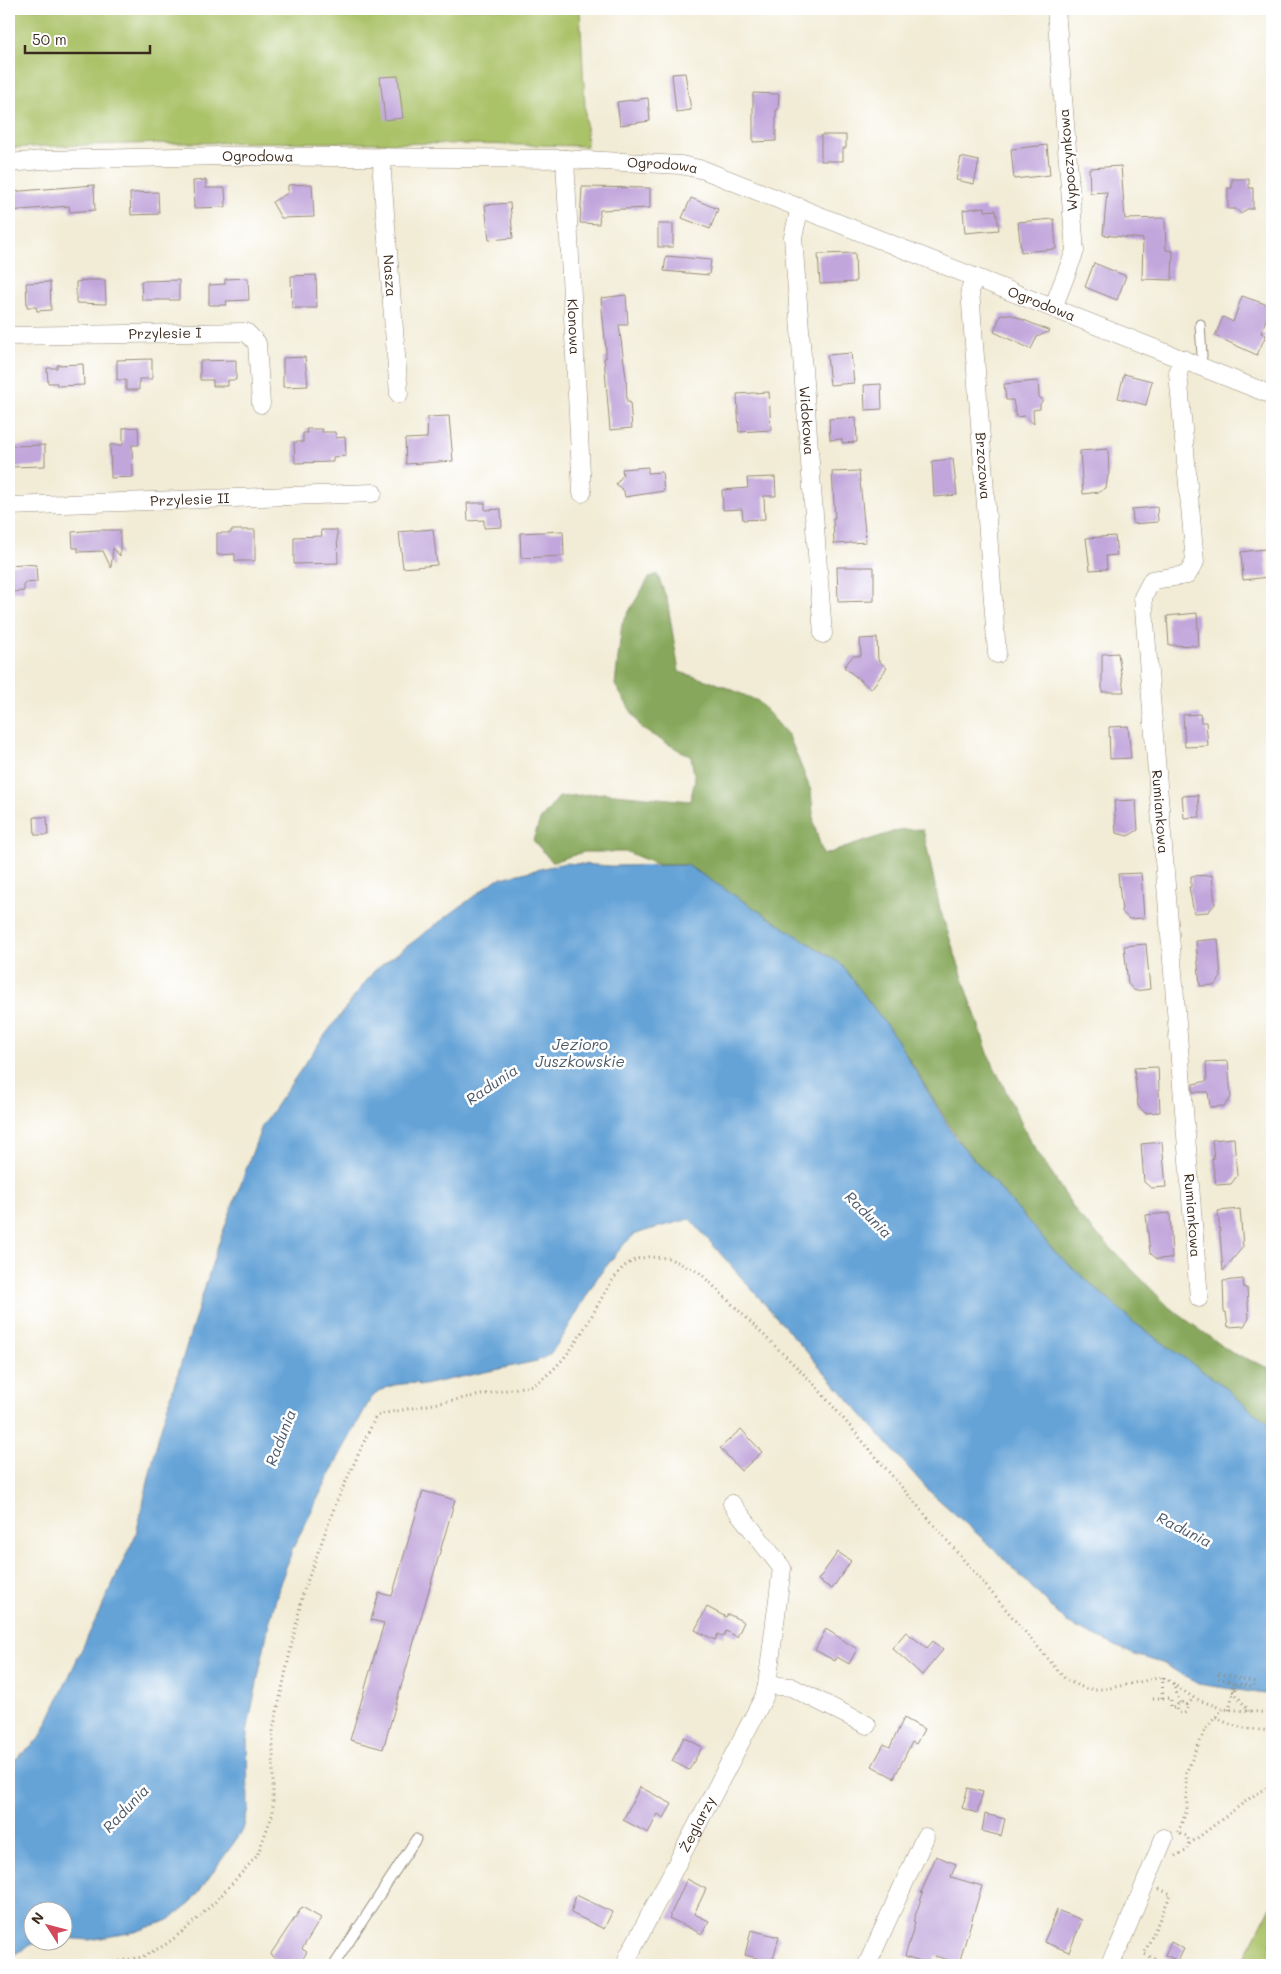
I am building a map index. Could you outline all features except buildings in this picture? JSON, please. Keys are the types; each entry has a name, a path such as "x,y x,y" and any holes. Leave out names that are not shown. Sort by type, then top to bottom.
{"street":[{"name":"Wypoczynkowa","path":"1053,308 1075,251 1056,9"},
{"name":"Ogrodowa","path":"9,163 43,160 222,156 565,158 681,165 704,170 800,207 1272,396"},
{"name":"Nasza","path":"383,157 382,174 399,394"},
{"name":"Klonowa","path":"565,158 582,493"},
{"name":"Widokowa","path":"800,207 793,237 823,634"},
{"name":"Brzozowa","path":"974,277 970,290 997,654"},
{"name":"Przylesie I","path":"9,336 246,332 257,343 262,404"},
{"name":"Rumiankowa","path":"1182,360 1178,373 1195,562 1187,575 1152,580 1142,597 1199,1298"},
{"name":"Przylesie II","path":"9,506 372,494"},
{"name":"Żeglarzy","path":"626,1965 628,1957 764,1697 767,1685 782,1568 732,1504"},
{"path":"767,1685 791,1687 868,1725"},
{"path":"1108,1965 1120,1944 1171,1836"},
{"path":"867,1965 925,1837"}],"lane":[{"path":"1200,324 1202,356 1200,367"},
{"path":"334,1965 416,1839"}],"path":[{"path":"20,1965 23,1963 104,1964 142,1957 165,1945 186,1929 240,1876 257,1856 273,1813 273,1730 303,1593 336,1503 376,1418 380,1414 533,1385 539,1382 567,1356 614,1278 623,1268 636,1259 668,1258 699,1272 806,1376 1066,1680 1086,1689 1105,1689 1163,1677 1194,1698 1223,1709 1272,1713"},
{"path":"1229,1710 1234,1682 1218,1678 1219,1673 1254,1682 1253,1687 1237,1683 1233,1691"},
{"path":"1162,1698 1163,1677"},
{"path":"1173,1682 1180,1703 1177,1708"},
{"path":"1233,1691 1250,1712"},
{"path":"1153,1698 1171,1698 1171,1708 1177,1708"},
{"path":"1177,1708 1179,1712 1184,1714 1188,1710 1187,1705 1194,1698"},
{"path":"1180,1703 1187,1705"},
{"path":"1187,1810 1186,1773 1206,1728 1223,1709"},
{"path":"1216,1717 1226,1724 1240,1728 1272,1731"},
{"path":"1188,1845 1250,1798 1272,1785"},
{"path":"1171,1836 1187,1836 1189,1841 1186,1851 1171,1858"},
{"path":"1161,1880 1158,1888 1171,1894 1144,1954 1169,1965"}],"green space":[{"path":"9,9 580,9 587,146 153,143 9,148"},
{"path":"657,574 667,599 679,672 716,683 758,701 789,736 811,791 814,824 823,855 899,830 923,829 940,909 989,1056 1029,1139 1079,1216 1170,1308 1232,1353 1272,1369 1272,1426 1252,1412 1225,1387 1132,1321 1055,1252 961,1144 896,1038 841,964 687,865 658,865 627,852 584,852 552,862 533,840 540,820 559,797 604,793 690,801 695,780 691,757 642,729 615,685 622,623 649,578"},
{"path":"1272,1904 1272,1965 1241,1965"}],"water":[{"name":"Jezioro Juszkowskie","path":"565,863 611,866 687,865 841,964 896,1038 956,1139 1055,1252 1132,1321 1225,1387 1272,1426 1272,1695 1198,1684 1162,1663 1135,1655 1067,1623 993,1548 928,1490 690,1219 634,1235 624,1244 597,1278 562,1338 549,1355 537,1361 419,1386 418,1383 392,1386 381,1391 370,1400 336,1462 293,1548 280,1584 269,1624 247,1732 248,1809 243,1830 190,1904 169,1920 135,1932 89,1940 72,1939 72,1902 22,1902 22,1950 9,1957 9,1765 40,1738 136,1534 159,1434 217,1248 262,1126 322,1039 374,971 497,879"}],"water label":[{"name":"Radunia","path":"492,1085"},
{"name":"Radunia","path":"868,1215"},
{"name":"Radunia","path":"281,1438"},
{"name":"Radunia","path":"1184,1530"},
{"name":"Radunia","path":"126,1809"}]}
